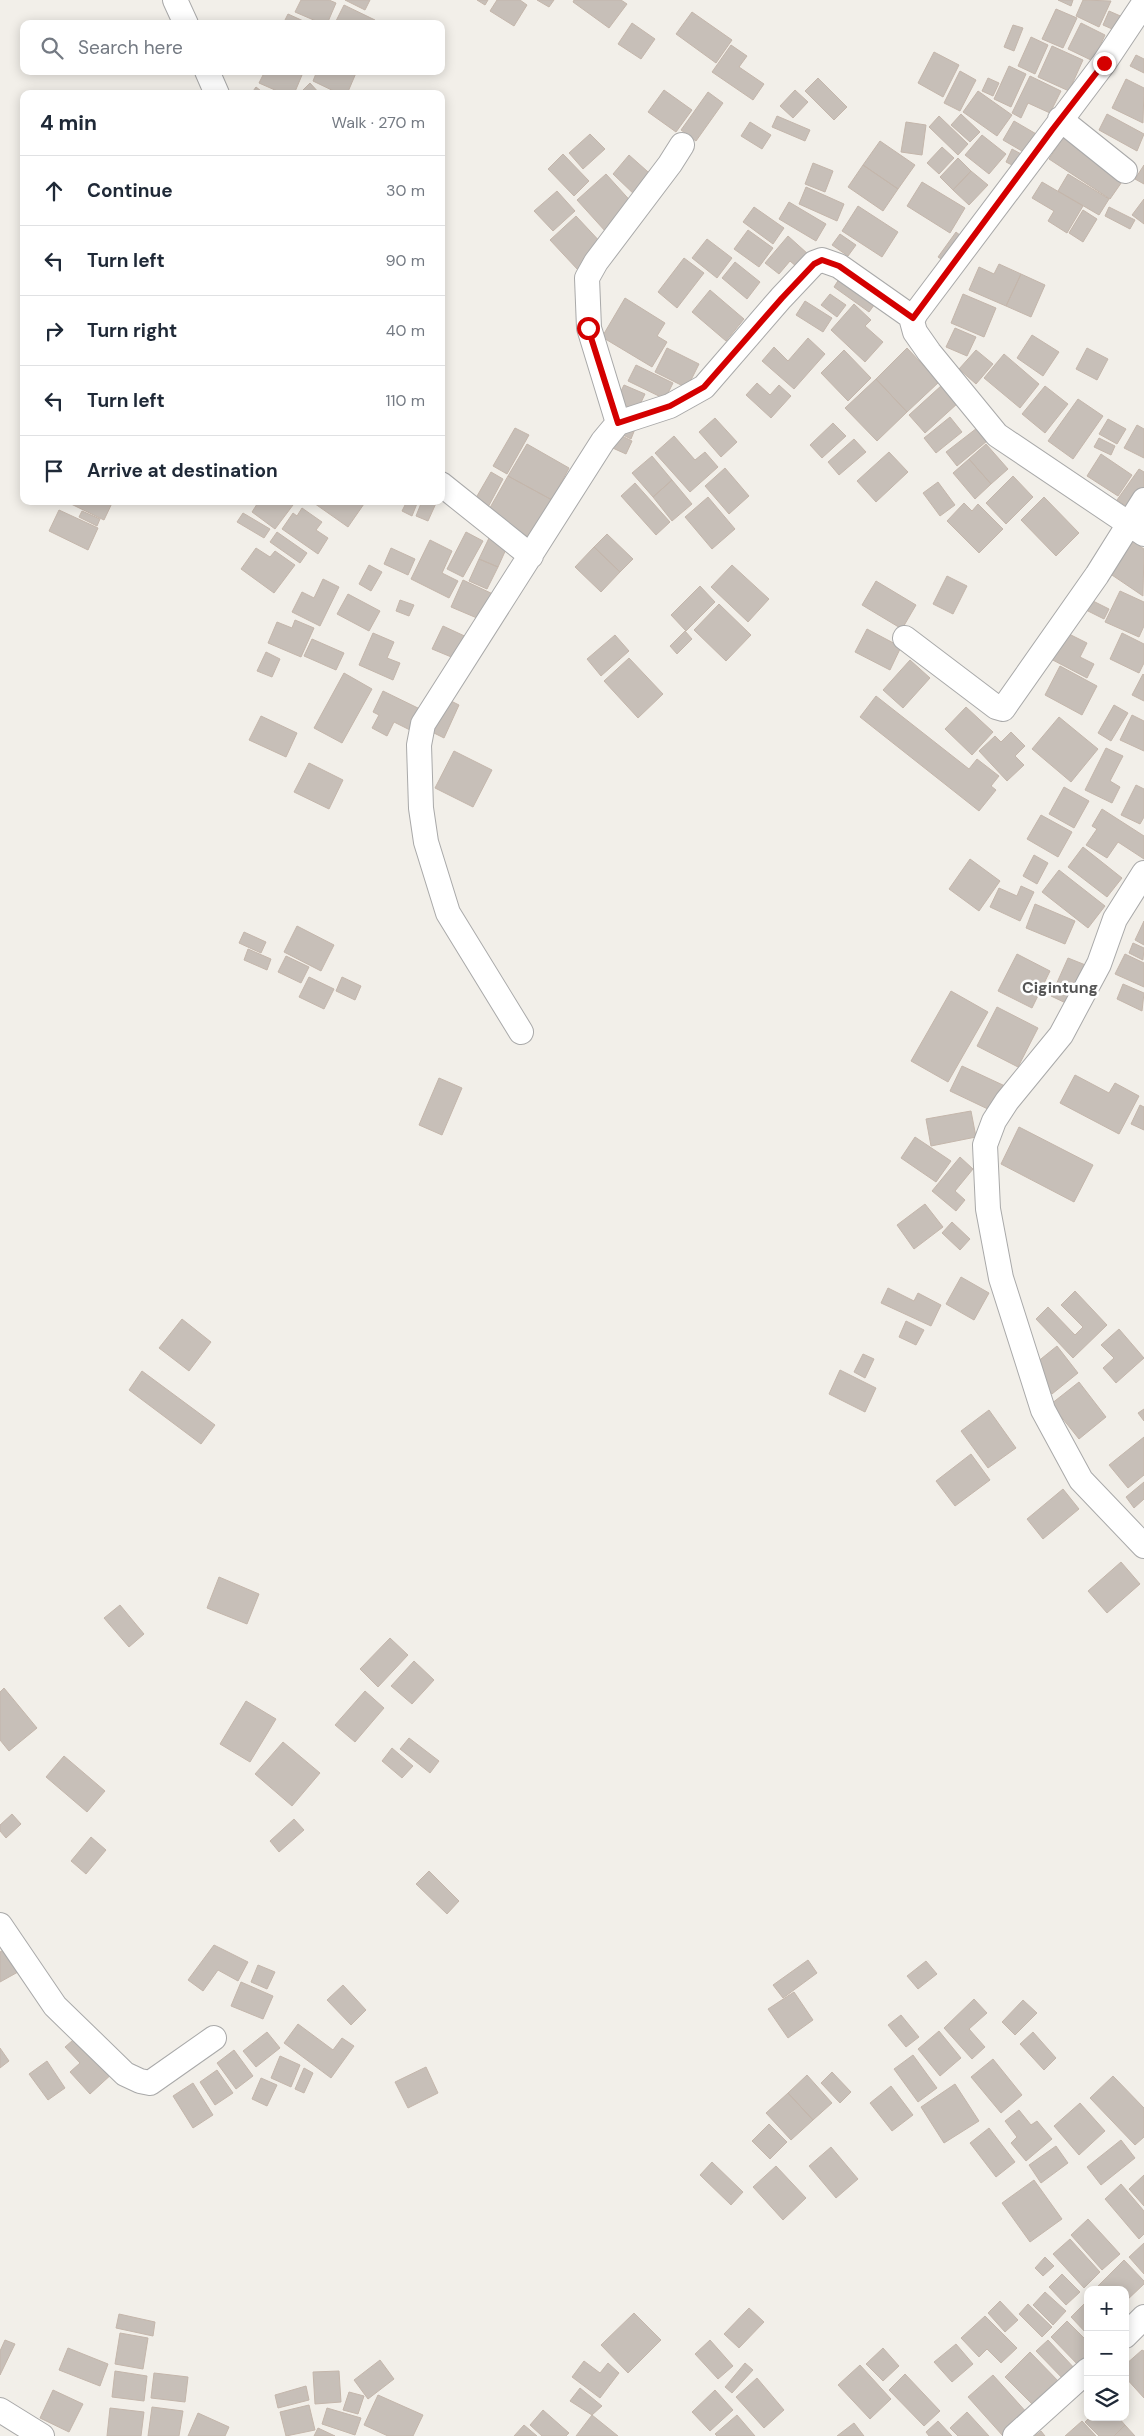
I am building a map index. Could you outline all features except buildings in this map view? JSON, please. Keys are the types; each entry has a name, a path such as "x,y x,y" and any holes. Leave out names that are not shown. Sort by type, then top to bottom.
{"street":[{"path":"176,0 184,20"},
{"path":"1136,529 997,435 929,352 915,332 913,318 1060,119 1123,38 1144,2"},
{"path":"209,75 215,90"},
{"path":"1060,119 1125,171"},
{"path":"618,423 588,328 587,278 596,262 670,164 682,145"},
{"path":"521,1032 448,913 426,842 421,808 419,745 423,724 603,441 618,423 670,406 704,387 794,284 814,264 822,260 839,266 913,318"},
{"path":"445,487 531,556"},
{"path":"905,638 996,707 1003,709 1091,583 1136,529 1144,500"},
{"path":"1144,873 1115,919 1099,964 1061,1035 1007,1101 994,1121 985,1145 988,1210 1000,1278 1043,1410 1081,1480 1144,1546"},
{"path":"0,1925 54,2006 125,2074 150,2083 214,2038"},
{"path":"1129,2332 1144,2317"},
{"path":"1015,2436 1084,2374"},
{"path":"0,2410 42,2436"}],"district":[{"name":"Cigintung","path":"1060,987"}],"route":[{"path":"588,328 618,423 670,406 704,387 782,298 814,264 822,260 839,266 913,318 1104,63"}]}
